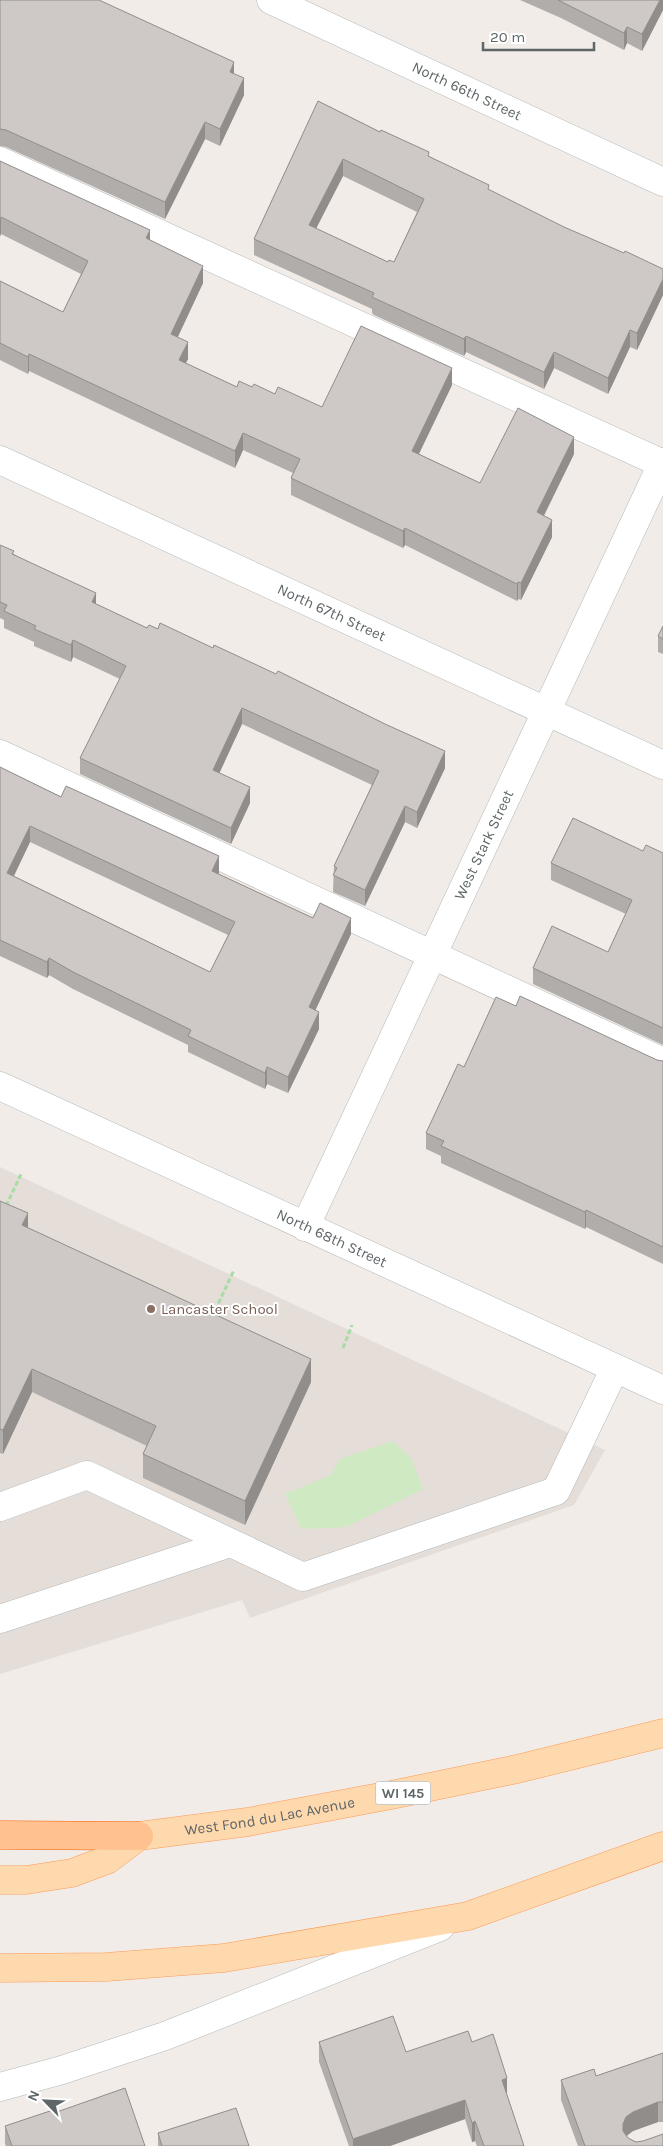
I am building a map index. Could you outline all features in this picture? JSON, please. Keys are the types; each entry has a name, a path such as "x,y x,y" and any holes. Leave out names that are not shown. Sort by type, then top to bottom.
{"highway":[{"name":"WI 145","path":"0,1835 140,1836"}],"main road":[{"name":"West Fond du Lac Avenue","path":"140,1836 248,1822 392,1796 663,1732"},
{"path":"0,1880 26,1880 72,1873 107,1860 140,1836"},
{"path":"0,1968 106,1967 224,1958 468,1916 663,1846"}],"street":[{"name":"North 66th Street","path":"271,0 663,182"},
{"path":"0,160 663,463"},
{"name":"North 67th Street","path":"0,460 663,765"},
{"name":"West Stark Street","path":"304,1227 663,463"},
{"path":"0,754 663,1062"},
{"name":"North 68th Street","path":"0,1086 663,1390"},
{"path":"0,1507 88,1475 303,1577 556,1492 616,1368"},
{"path":"0,1619 230,1543"},
{"path":"0,2088 165,2036 468,1916"}],"path":[{"path":"4,1210 22,1172"},
{"path":"208,1324 234,1270"},
{"path":"343,1348 352,1325"}],"shaded area":[{"name":"Lancaster School","path":"0,1167 605,1450 574,1505 250,1618 242,1600 0,1674"}],"green space":[{"path":"393,1441 411,1458 423,1489 346,1527 301,1529 285,1494 331,1475 340,1459"}],"building":[{"path":"0,0 99,0 234,62 230,72 244,78 220,129 205,122 165,202 6,130 0,129"},
{"path":"558,0 660,0 642,34 627,27 624,33"},
{"path":"318,101 380,132 381,130 429,152 428,156 489,185 488,189 564,227 624,253 625,251 663,269 663,279 637,333 630,330 608,378 554,352 544,372 466,336 464,339 374,298 372,297 374,293 254,239","holes":["343,159 424,199 394,262 389,260 388,262 309,225"]},
{"path":"0,161 150,230 146,238 203,266 171,334 188,342 179,360 237,387 239,381 252,387 254,384 275,394 278,387 322,407 361,326 452,368 412,451 480,483 518,408 574,437 537,512 552,520 521,583 518,582 517,584 405,528 403,531 291,478 300,459 243,433 235,451 29,354 28,357 0,343 0,281 63,312 88,261 1,217 0,220"},
{"path":"0,545 14,551 12,554 96,593 92,602 147,628 149,625 158,629 160,623 213,648 214,645 276,674 278,671 385,724 445,751 417,812 405,806 365,890 333,875 337,868 334,866 379,771 242,708 213,770 250,787 231,828 80,758 126,666 73,640 71,645 34,629 36,626 4,611 7,605 0,602"},
{"path":"663,626 663,639 658,636"},
{"path":"0,767 61,797 66,786 219,856 212,871 313,918 320,903 351,918 309,1007 319,1012 288,1077 267,1067 265,1073 188,1036 191,1030 73,972 49,958 47,962 0,940","holes":["30,826 235,922 210,972 7,873"]},
{"path":"573,818 643,851 646,845 663,853 663,1028 533,968 552,926 608,952 632,900 551,863"},
{"path":"520,996 657,1060 663,1061 663,1247 586,1210 585,1212 441,1146 444,1141 426,1133 458,1064 464,1067 496,997 516,1006"},
{"path":"0,1201 28,1213 22,1225 311,1359 245,1501 143,1454 156,1426 32,1369 3,1430 0,1429"},
{"path":"393,2016 406,2052 468,2031 472,2042 493,2034 507,2078 502,2080 524,2146 484,2146 475,2121 472,2123 465,2100 353,2139 319,2042"},
{"path":"663,2053 663,2102 658,2102 633,2112 626,2117 623,2131 628,2138 636,2142 663,2134 663,2146 585,2146 561,2080 594,2069 596,2076"},
{"path":"125,2088 145,2146 12,2146 5,2126 53,2110 54,2113"},
{"path":"236,2108 249,2146 162,2146 158,2133"}],"place":[{"name":"Lancaster School","path":"151,1309"}]}
